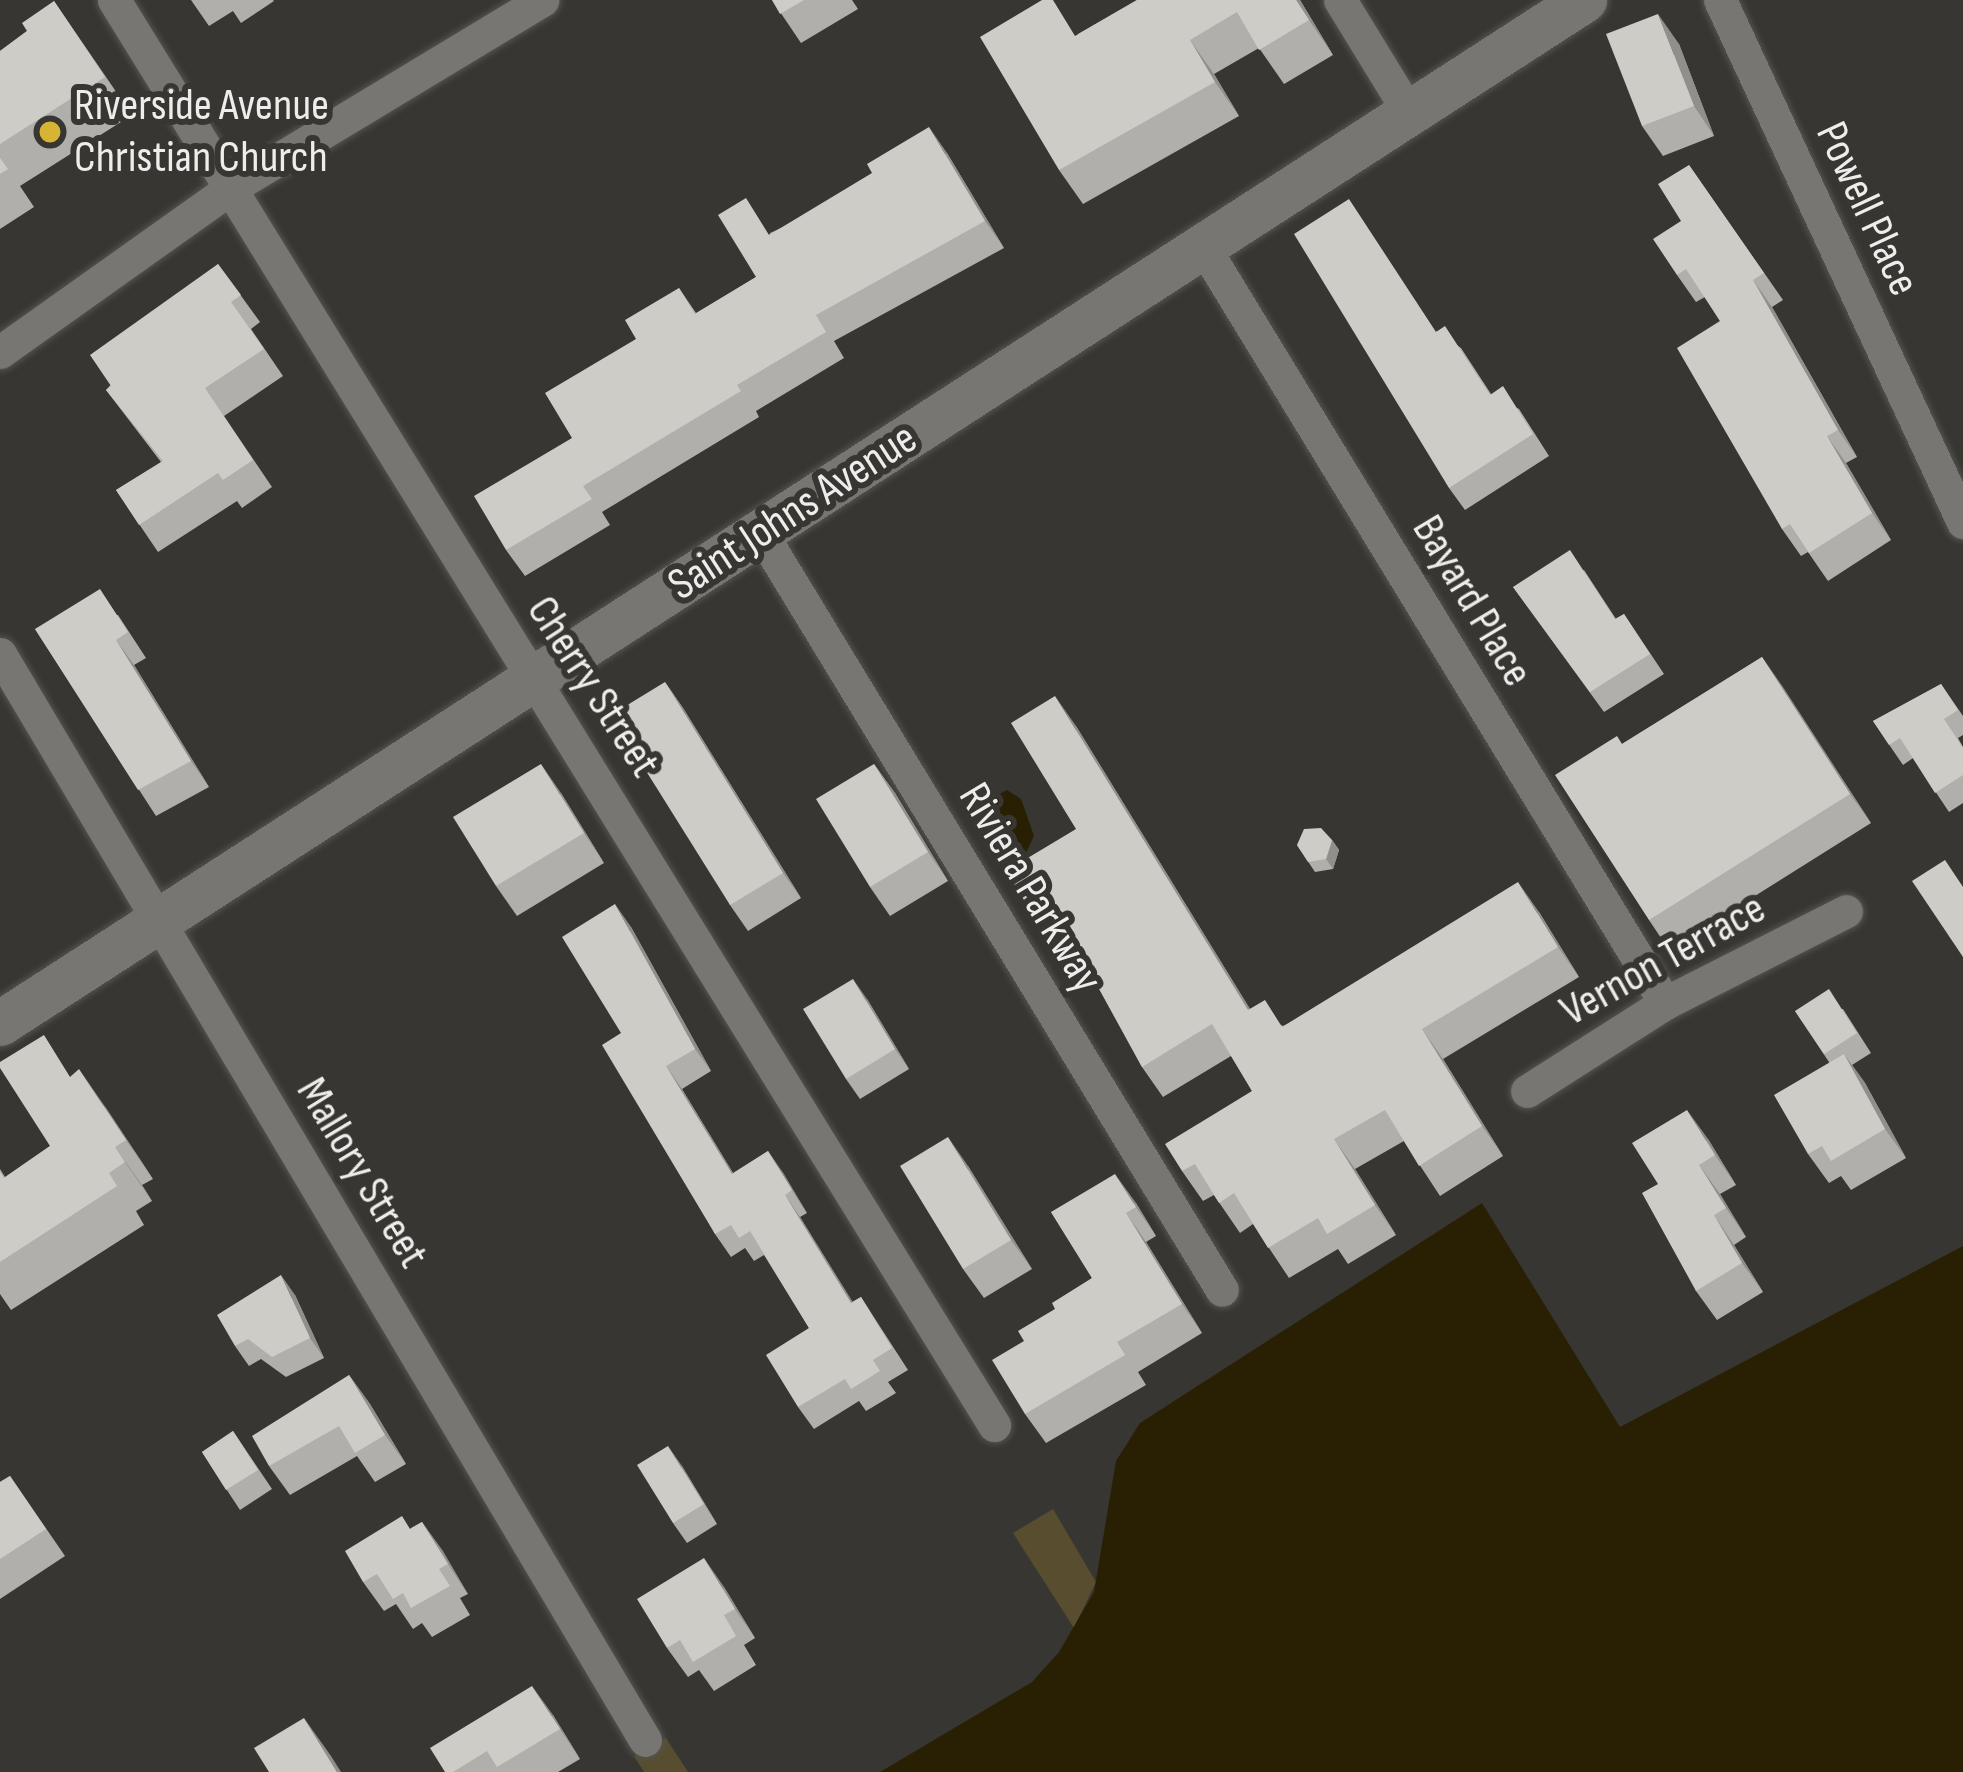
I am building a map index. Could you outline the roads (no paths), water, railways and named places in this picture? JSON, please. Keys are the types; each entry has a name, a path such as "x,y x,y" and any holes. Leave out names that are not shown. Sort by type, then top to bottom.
{"main road":[{"name":"Saint Johns Avenue","path":"0,1023 1584,0"}],"street":[{"name":"Cherry Street","path":"114,0 994,1425"},
{"path":"0,352 229,190 542,0"},
{"path":"1340,0 1408,111"},
{"name":"Powell Place","path":"1720,0 1963,522"},
{"name":"Bayard Place","path":"1203,246 1665,1003"},
{"name":"Riviera Parkway","path":"761,533 1222,1290"},
{"name":"Mallory Street","path":"0,654 645,1740"},
{"name":"Vernon Terrace","path":"1527,1091 1665,1003 1846,910"}],"place":[{"name":"Riverside Avenue Christian Church","path":"50,132"}]}
